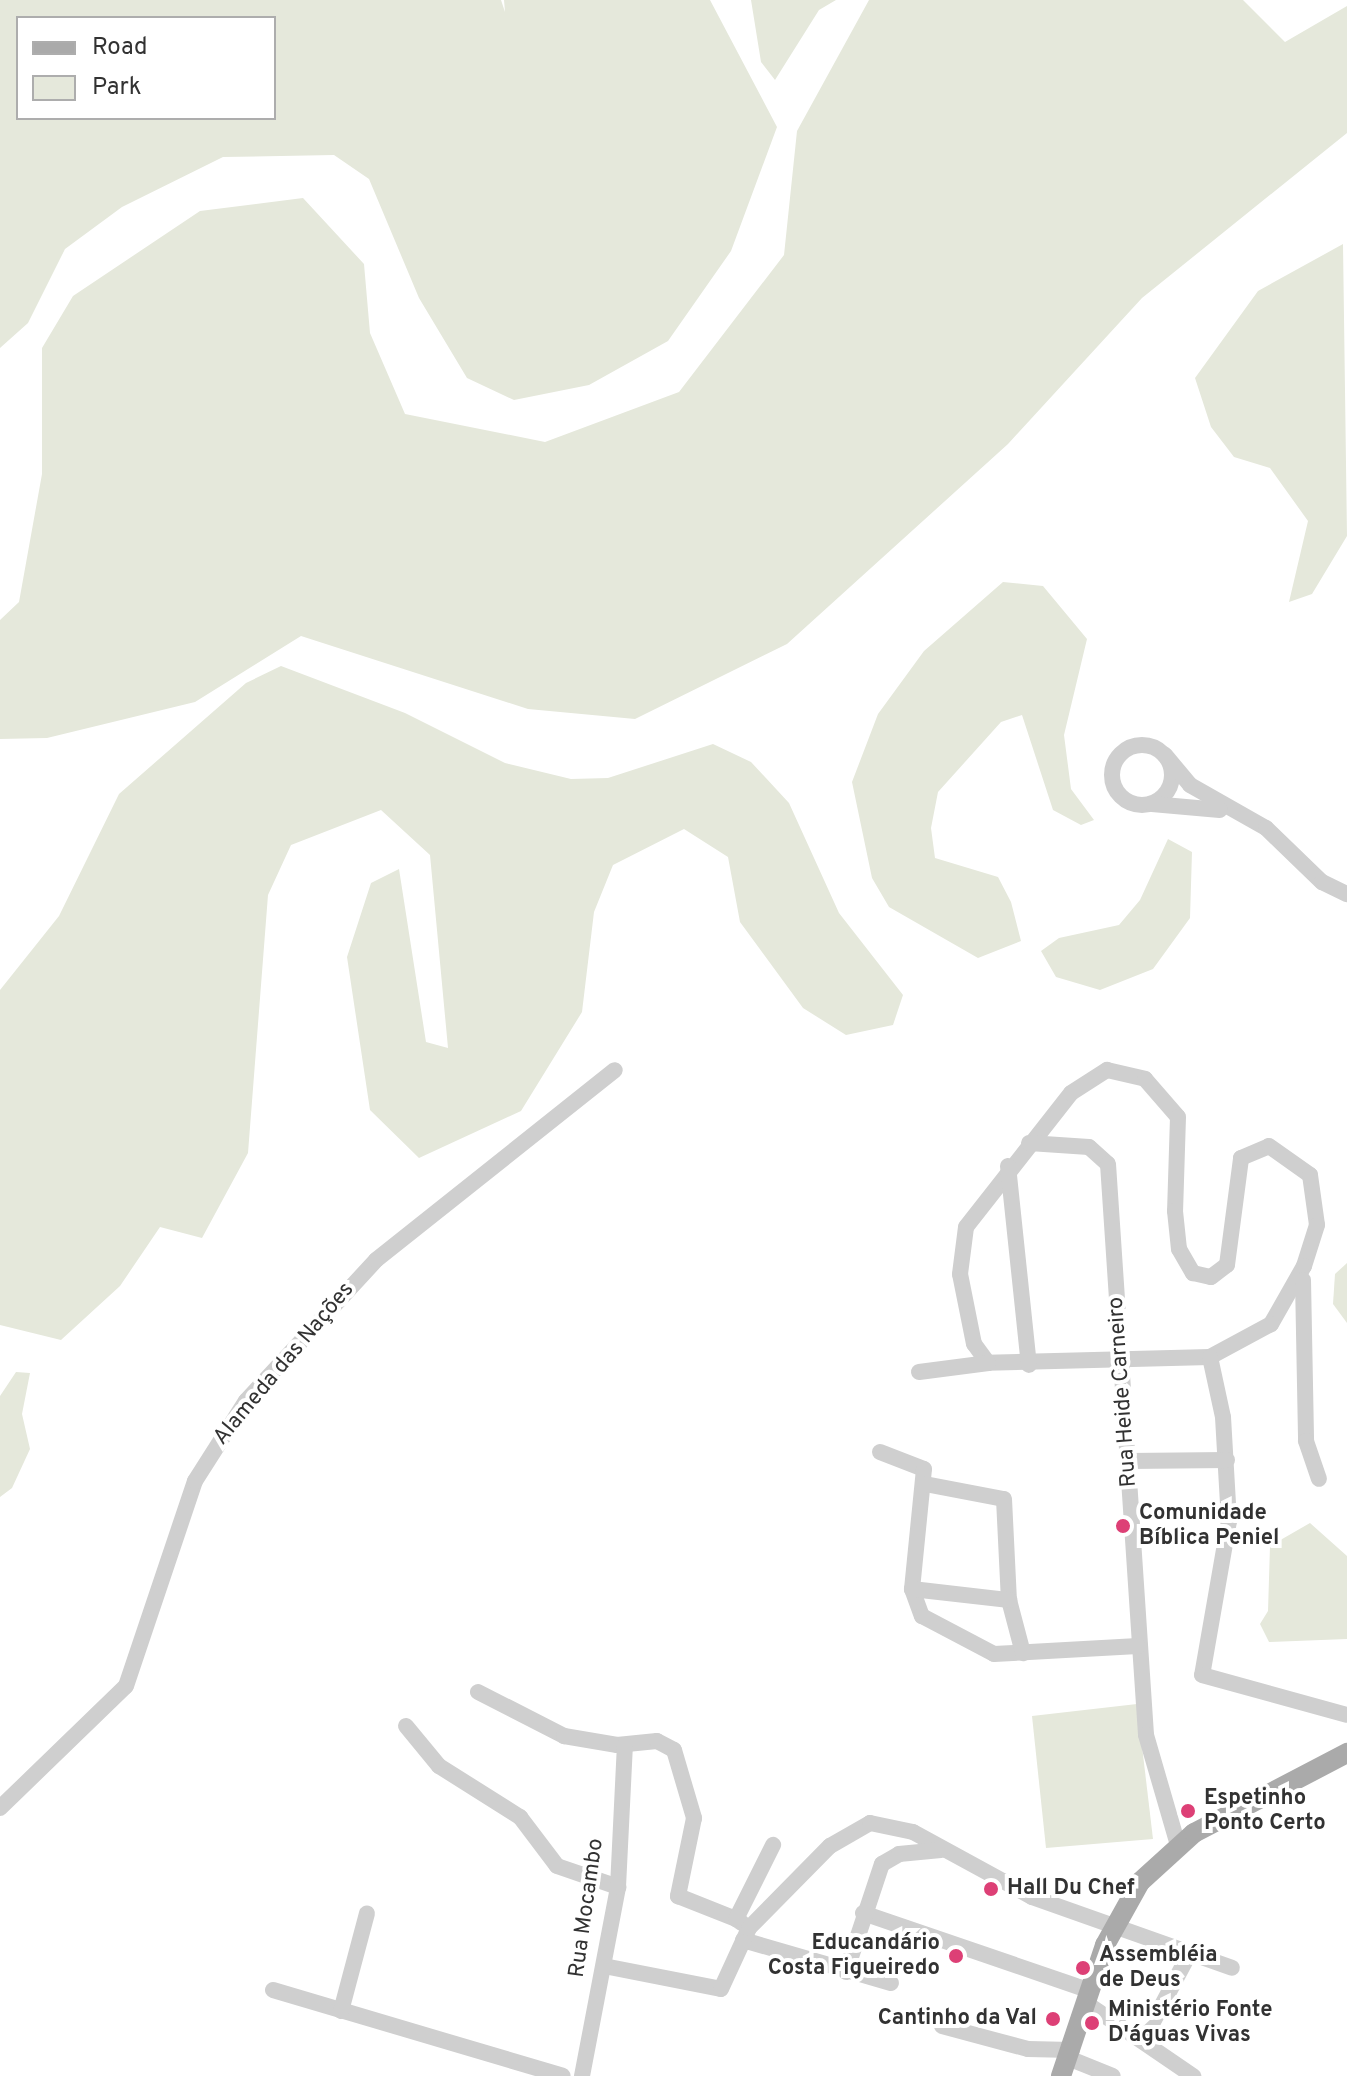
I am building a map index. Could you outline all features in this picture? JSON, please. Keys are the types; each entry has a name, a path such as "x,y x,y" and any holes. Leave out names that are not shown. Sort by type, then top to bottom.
{"main road":[{"path":"1075,2065 1087,1996 1114,1925 1140,1882 1178,1845 1347,1753"}],"street":[{"path":"1241,816 1122,798 1112,782 1114,762 1137,744 1165,755 1190,785 1241,816 1347,894"},
{"path":"1150,804 1171,785 1165,755"},
{"name":"Alameda das Nações","path":"0,1808 126,1686 195,1481 230,1421 376,1260 615,1070"},
{"path":"919,1372 988,1363 1029,1365 1120,1357 1210,1357 1271,1324 1304,1266 1317,1225 1310,1175 1269,1146 1241,1158 1227,1265 1204,1278 1187,1267 1175,1211 1178,1117 1145,1079 1107,1070 1086,1077 1008,1166 977,1207 962,1244 974,1344 988,1363"},
{"name":"Rua Heide Carneiro","path":"1029,1143 1089,1147 1108,1164 1129,1461 1138,1646 1149,1749 1178,1845"},
{"path":"1008,1166 1029,1365"},
{"path":"1304,1266 1299,1339 1306,1441 1319,1479"},
{"path":"1210,1357 1227,1460 1228,1546 1202,1675 1347,1715"},
{"path":"880,1452 919,1464 925,1484 912,1589 922,1616 994,1654 1138,1646"},
{"path":"1129,1461 1227,1460"},
{"path":"925,1484 997,1494 1007,1506 1009,1600 1023,1653"},
{"path":"912,1589 1009,1600"},
{"path":"478,1692 549,1731 625,1745 666,1743 688,1778 694,1818 678,1892 683,1902 846,1972 891,1983"},
{"path":"406,1726 439,1766 520,1817 557,1866 618,1887"},
{"name":"Rua Mocambo","path":"582,2076 618,1887 625,1745"},
{"path":"743,1929 830,1846 862,1826 900,1826 1032,1897 1232,1968"},
{"path":"604,1966 718,1990 735,1957 773,1845"},
{"path":"846,1972 863,1913 891,1856 941,1850"},
{"path":"341,2011 367,1913"},
{"path":"863,1913 1087,1996 1193,2076"},
{"path":"1144,2039 1190,1952"},
{"path":"273,1990 563,2076"},
{"path":"942,2026 1113,2076"}],"green space":[{"path":"0,0 501,0 505,12 504,0 710,0 777,127 731,251 668,341 589,385 514,400 467,378 419,298 369,179 334,155 223,157 122,207 65,249 28,323 0,348"},
{"path":"751,0 836,0 819,10 775,80 761,62"},
{"path":"869,0 1243,0 1285,42 1347,6 1347,133 1142,298 1008,444 787,644 635,719 528,709 301,636 195,702 47,738 0,739 0,620 19,602 42,474 42,348 73,296 200,211 303,198 364,264 370,333 405,414 545,442 679,392 784,255 797,131"},
{"path":"1343,244 1347,536 1312,594 1289,602 1308,521 1270,468 1234,457 1211,427 1195,378 1258,291"},
{"path":"1003,582 1043,586 1087,639 1064,735 1071,789 1094,820 1081,825 1053,810 1022,715 1001,722 938,792 931,828 935,858 998,877 1011,902 1021,941 978,958 889,907 872,878 852,782 878,714 924,651"},
{"path":"281,666 405,713 505,763 571,779 608,778 713,744 751,762 789,803 839,913 903,995 893,1025 846,1035 803,1008 740,922 728,857 684,829 613,865 594,912 582,1012 521,1111 419,1158 370,1110 347,957 371,883 399,869 426,1042 448,1048 430,855 381,810 291,845 268,895 248,1153 202,1238 160,1227 120,1286 61,1340 0,1325 0,990 59,916 119,794 246,683"},
{"path":"1168,839 1192,852 1190,918 1153,969 1100,990 1056,977 1041,951 1059,938 1119,925 1140,900"},
{"path":"1347,1263 1347,1323 1333,1304 1335,1274"},
{"path":"16,1372 30,1373 22,1414 30,1449 12,1488 0,1497 0,1396"},
{"path":"1310,1523 1347,1556 1347,1639 1269,1642 1260,1624 1268,1611 1270,1546"},
{"path":"1137,1704 1153,1839 1046,1848 1032,1716"}],"place":[{"name":"Comunidade Bíblica Peniel","path":"1123,1526"},
{"name":"Espetinho Ponto Certo","path":"1188,1811"},
{"name":"Hall Du Chef","path":"991,1889"},
{"name":"Educandário Costa Figueiredo","path":"956,1956"},
{"name":"Assembléia de Deus","path":"1083,1968"},
{"name":"Cantinho da Val","path":"1053,2019"},
{"name":"Ministério Fonte D'águas Vivas","path":"1092,2023"}]}
